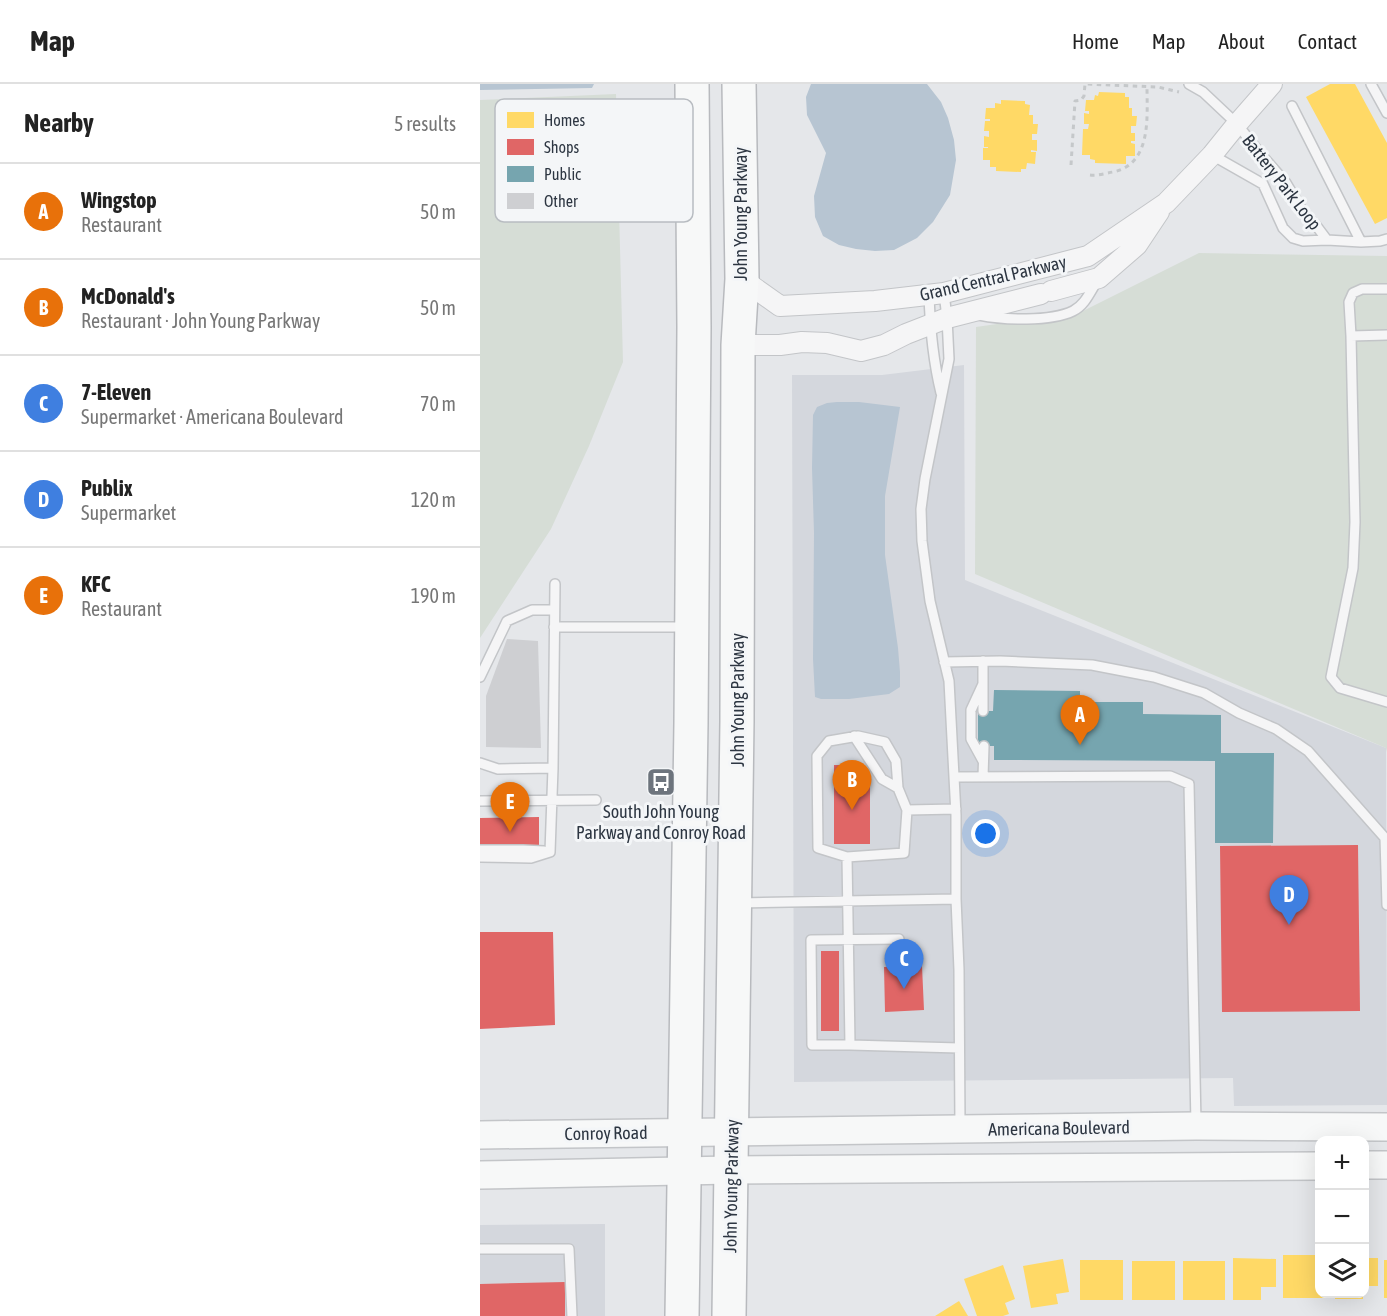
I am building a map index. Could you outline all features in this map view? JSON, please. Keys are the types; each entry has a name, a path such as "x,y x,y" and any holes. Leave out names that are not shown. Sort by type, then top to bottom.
{"highway":[{"path":"692,84 692,99"},
{"path":"711,84 713,327 723,337 738,345"},
{"name":"John Young Parkway","path":"729,1316 737,722 738,345 742,279 739,84"},
{"path":"679,1308 685,1132 694,327 693,206"},
{"path":"694,327 724,356 731,410 737,428"}],"main road":[{"name":"Americana Boulevard","path":"731,1132 1196,1126 1387,1127"},
{"path":"1137,1167 1174,1151 1190,1138 1196,1126"},
{"name":"Conroy Road","path":"480,1135 731,1132"},
{"path":"1369,1165 1387,1165"},
{"path":"480,1175 684,1170 1315,1166"}],"street":[{"name":"Grand Central Parkway","path":"738,345 827,343 861,351 884,345 906,334 948,319 1046,293 1080,273 1137,245 1166,203 1212,155 1272,84"},
{"name":"Grand Central Parkway","path":"1080,273 1088,256 1166,203"},
{"name":"Grand Central Parkway","path":"742,279 780,306 875,301 1080,273"}],"lane":[{"name":"Battery Park Loop","path":"1189,84 1203,92 1237,124 1286,183 1305,215 1316,224 1327,240"},
{"path":"1371,84 1387,113"},
{"path":"1292,105 1361,242"},
{"name":"Battery Park Loop","path":"1212,155 1263,184 1283,228 1293,237 1304,241 1361,242 1387,239"},
{"path":"948,319 1049,317 1074,310 1084,301 1080,273"},
{"path":"1387,289 1362,289 1353,293 1349,302 1355,522 1353,568 1331,677 1340,688 1387,702"},
{"path":"937,293 948,319 949,359 921,509 922,541 930,601 949,681 956,809 960,1129"},
{"path":"937,293 948,319 934,363 942,398"},
{"path":"1351,336 1387,335"},
{"path":"550,852 555,584"},
{"path":"480,676 507,621 532,610 554,610"},
{"path":"554,627 691,627"},
{"path":"983,661 983,711"},
{"path":"944,662 1092,665 1155,677 1204,693 1239,713 1276,729 1308,751 1385,838 1387,905"},
{"path":"983,684 971,710 971,739 983,761"},
{"path":"854,736 882,779 898,788"},
{"path":"858,736 885,742 896,761 898,788 908,810 904,853 847,857 818,848 817,756 829,741 858,736"},
{"path":"983,777 984,746"},
{"path":"480,763 498,769 553,768"},
{"path":"954,777 1170,776 1189,784 1196,1126"},
{"path":"480,801 596,800"},
{"path":"908,810 956,809"},
{"path":"480,850 550,852"},
{"path":"480,857 531,858 550,852"},
{"path":"847,857 850,1045"},
{"path":"735,903 956,898"},
{"path":"899,939 811,940 816,968 816,1011 812,1045 959,1048"},
{"path":"839,968 849,968"},
{"path":"839,992 850,991"},
{"path":"839,1012 850,1012"},
{"path":"480,1249 569,1249 572,1316"}],"path":[{"path":"1071,165 1075,101 1081,100 1084,96 1085,84 1147,86 1180,93"},
{"path":"1090,175 1121,170 1134,161 1142,150 1146,126 1147,86"}],"shaded area":[{"path":"616,94 616,99 503,99"},
{"path":"495,99 495,222 619,222 623,362 589,446 551,529 480,638 480,100"},
{"path":"1199,253 1387,256 1387,752 1386,748 975,574 976,327 1081,312"},
{"path":"964,365 965,580 1386,748 1387,1105 1234,1106 1233,1078 794,1082 792,375 882,375"},
{"path":"605,1224 605,1316 480,1316 480,1225"}],"water":[{"path":"480,84 594,84 592,88 480,90"},
{"path":"811,84 927,84 941,102 954,140 956,160 950,195 933,222 917,238 894,250 875,251 839,245 823,236 815,217 814,196 826,153 807,115 806,97"},
{"path":"837,402 900,407 885,496 885,555 898,648 900,687 889,694 849,699 821,699 815,697 813,659 813,415 817,407"}],"building: Homes":[{"path":"1330,84 1355,84 1387,143 1387,218 1375,224 1306,97"},
{"path":"1099,92 1125,93 1125,97 1129,97 1132,116 1137,116 1136,126 1131,126 1131,133 1135,133 1135,141 1131,143 1135,144 1135,156 1126,156 1126,164 1095,163 1095,160 1090,159 1090,155 1082,155 1083,129 1088,129 1089,124 1084,124 1084,113 1089,114 1089,111 1085,111 1086,100 1094,100 1095,95 1098,96"},
{"path":"1001,100 1025,101 1025,104 1030,105 1029,115 1033,115 1033,124 1038,124 1037,134 1032,134 1032,140 1037,140 1037,151 1031,150 1031,152 1036,152 1035,164 1027,163 1026,169 1021,169 1021,172 996,171 996,167 990,167 990,160 983,160 983,148 988,148 984,147 984,136 989,137 989,131 984,131 985,121 990,121 990,119 985,119 986,108 995,108 995,103 1001,104"},
{"path":"1283,1255 1315,1255 1315,1298 1283,1298"},
{"path":"1233,1258 1276,1259 1276,1287 1261,1287 1261,1300 1233,1300"},
{"path":"1369,1258 1378,1258 1378,1286 1369,1286"},
{"path":"1063,1259 1069,1292 1056,1294 1058,1304 1031,1308 1023,1266"},
{"path":"1080,1260 1123,1260 1123,1300 1080,1300"},
{"path":"1384,1260 1387,1260 1387,1298 1384,1298"},
{"path":"1132,1261 1175,1261 1175,1300 1132,1300"},
{"path":"1183,1261 1225,1261 1225,1300 1183,1300"},
{"path":"1003,1265 1015,1299 1005,1303 1009,1314 977,1316 964,1279"},
{"path":"1335,1298 1363,1298 1363,1299"},
{"path":"959,1301 968,1316 935,1316"}],"building: Shops":[{"path":"834,765 862,765 862,775 870,775 870,844 834,844"},
{"path":"539,817 539,845 480,846 480,818"},
{"path":"1358,845 1360,1011 1222,1012 1220,846"},
{"path":"480,932 553,932 555,1025 480,1029"},
{"path":"821,951 839,951 839,1031 821,1031"},
{"path":"922,966 924,1010 885,1012 884,967"},
{"path":"565,1282 565,1316 480,1316 480,1284"}],"building: Public":[{"path":"994,690 1080,691 1080,702 1143,702 1143,714 1221,715 1221,753 1274,753 1273,843 1215,843 1215,761 994,760 994,746 978,746 978,711 993,711"}],"building: Other":[{"path":"507,639 538,641 541,748 486,747 486,696"}],"place":[{"name":"Wingstop","path":"1080,745"},
{"name":"South John Young Parkway and Conroy Road","path":"661,782"},
{"name":"McDonald's","path":"852,810"},
{"name":"KFC","path":"510,832"},
{"name":"Publix","path":"1289,925"},
{"name":"7-Eleven","path":"904,989"}]}
